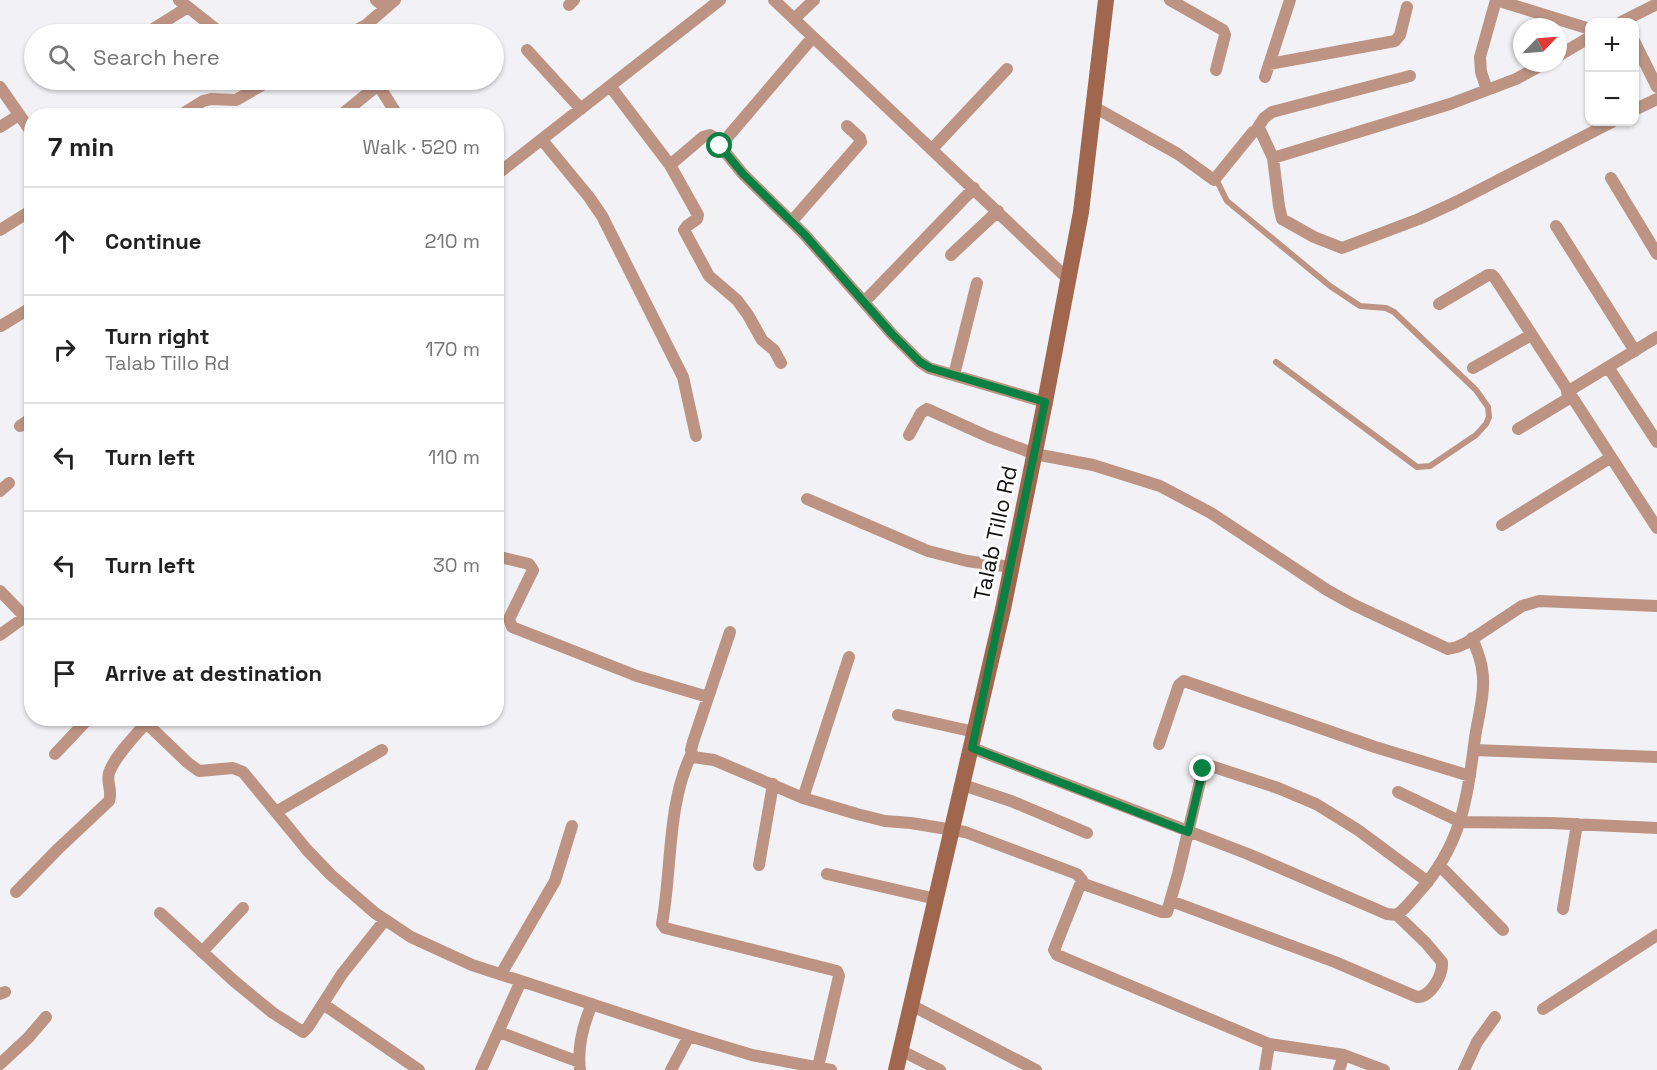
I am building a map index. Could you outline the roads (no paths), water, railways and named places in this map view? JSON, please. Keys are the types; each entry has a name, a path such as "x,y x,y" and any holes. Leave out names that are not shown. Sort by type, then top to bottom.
{"main road":[{"name":"Talab Tillo Rd","path":"896,1070 997,636 1035,454 1081,212 1106,0"}],"street":[{"path":"504,169 720,0"},
{"path":"774,0 1069,280"},
{"path":"794,19 814,0"},
{"path":"1170,0 1223,30 1225,35 1216,70"},
{"path":"1265,77 1290,0"},
{"path":"1487,90 1481,72 1480,57 1496,0 1585,27"},
{"path":"367,24 386,3"},
{"path":"158,24 184,4 209,24"},
{"path":"1631,18 1657,4"},
{"path":"1269,64 1395,41 1400,35 1407,7"},
{"path":"720,146 813,37"},
{"path":"1567,51 1585,41"},
{"path":"1639,49 1657,87"},
{"path":"527,50 581,109"},
{"path":"932,150 1007,69"},
{"path":"1273,158 1450,104 1529,72"},
{"path":"1094,107 1178,154 1211,179 1216,179 1264,118 1272,112 1410,76"},
{"path":"610,86 670,165 698,215 698,219 684,230 702,264 711,278 737,300 762,340 774,350 781,363"},
{"path":"0,87 24,122"},
{"path":"192,108 211,99 236,100 253,90"},
{"path":"348,108 368,90"},
{"path":"381,90 393,108"},
{"path":"1639,108 1657,99"},
{"path":"0,127 19,115"},
{"path":"792,222 861,142 860,138 847,126"},
{"path":"1257,129 1262,132 1273,158 1278,206 1282,219 1314,237 1337,248 1342,248 1419,219 1456,202 1604,126"},
{"path":"670,165 706,135 712,136 743,174 792,222 920,362 930,368 1045,402"},
{"path":"542,140 602,216 682,377 696,436"},
{"path":"1611,178 1657,254"},
{"path":"864,302 974,188"},
{"path":"951,255 998,211"},
{"path":"0,230 24,215"},
{"path":"1556,226 1635,351"},
{"path":"1439,304 1484,277 1492,275 1657,528"},
{"path":"954,375 977,283"},
{"path":"1,326 24,312"},
{"path":"1473,368 1531,335"},
{"path":"1518,429 1608,367 1657,337"},
{"path":"1608,367 1657,442"},
{"path":"909,435 921,413 927,409 989,437 1035,454 1093,465 1160,486 1211,513 1327,590 1433,643 1452,649 1522,606 1539,601 1657,606"},
{"path":"1502,525 1610,458"},
{"path":"807,498 928,551 967,561 1011,567"},
{"path":"504,558 529,564 533,570 508,619 512,627 637,676 708,697"},
{"path":"0,591 24,616"},
{"path":"0,635 24,622"},
{"path":"730,633 693,742 678,797 662,924 665,928 837,971 839,976 818,1067"},
{"path":"1397,915 1428,882 1449,850 1461,822 1474,750 1483,673 1472,638"},
{"path":"803,798 849,657"},
{"path":"1159,744 1179,685 1184,681 1375,747 1470,776"},
{"path":"898,715 973,740 1188,832 1248,854 1388,914 1397,915 1442,962 1442,972 1430,992 1420,998 1335,962 1171,901"},
{"path":"55,754 81,726"},
{"path":"16,892 109,801 111,794 109,772 140,726"},
{"path":"149,726 199,771 239,769 331,875 385,921 442,953 521,981 752,1055 831,1070"},
{"path":"276,812 381,750"},
{"path":"1474,750 1657,757"},
{"path":"691,755 696,758 718,761 803,798 885,821 911,822 953,829 1077,874 1081,877 1081,883 1054,950 1057,955 1269,1044 1344,1055 1384,1070"},
{"path":"1081,883 1167,912 1203,769 1208,765 1316,804 1358,830 1428,882"},
{"path":"759,865 773,784"},
{"path":"963,785 1011,801 1087,833"},
{"path":"1398,792 1461,822 1657,828"},
{"path":"1563,909 1577,824"},
{"path":"501,974 555,882 572,826"},
{"path":"1439,866 1503,930"},
{"path":"827,874 936,899"},
{"path":"202,952 243,908"},
{"path":"160,913 241,988 300,1031 305,1031 342,974 385,921"},
{"path":"1544,1009 1657,935"},
{"path":"481,1070 521,981"},
{"path":"322,1004 419,1070"},
{"path":"499,1032 579,1066 582,1032 592,1004"},
{"path":"911,1005 1036,1070"},
{"path":"0,1065 46,1017"},
{"path":"1464,1070 1477,1042 1495,1017"},
{"path":"671,1070 689,1036"},
{"path":"1265,1070 1269,1044"},
{"path":"900,1050 940,1070"},
{"path":"1339,1070 1344,1055"}],"lane":[{"path":"1216,179 1227,201 1330,286 1360,306 1386,308 1394,312 1476,390 1488,407 1489,417 1476,435 1438,462 1424,468 1417,467 1276,362"}]}
